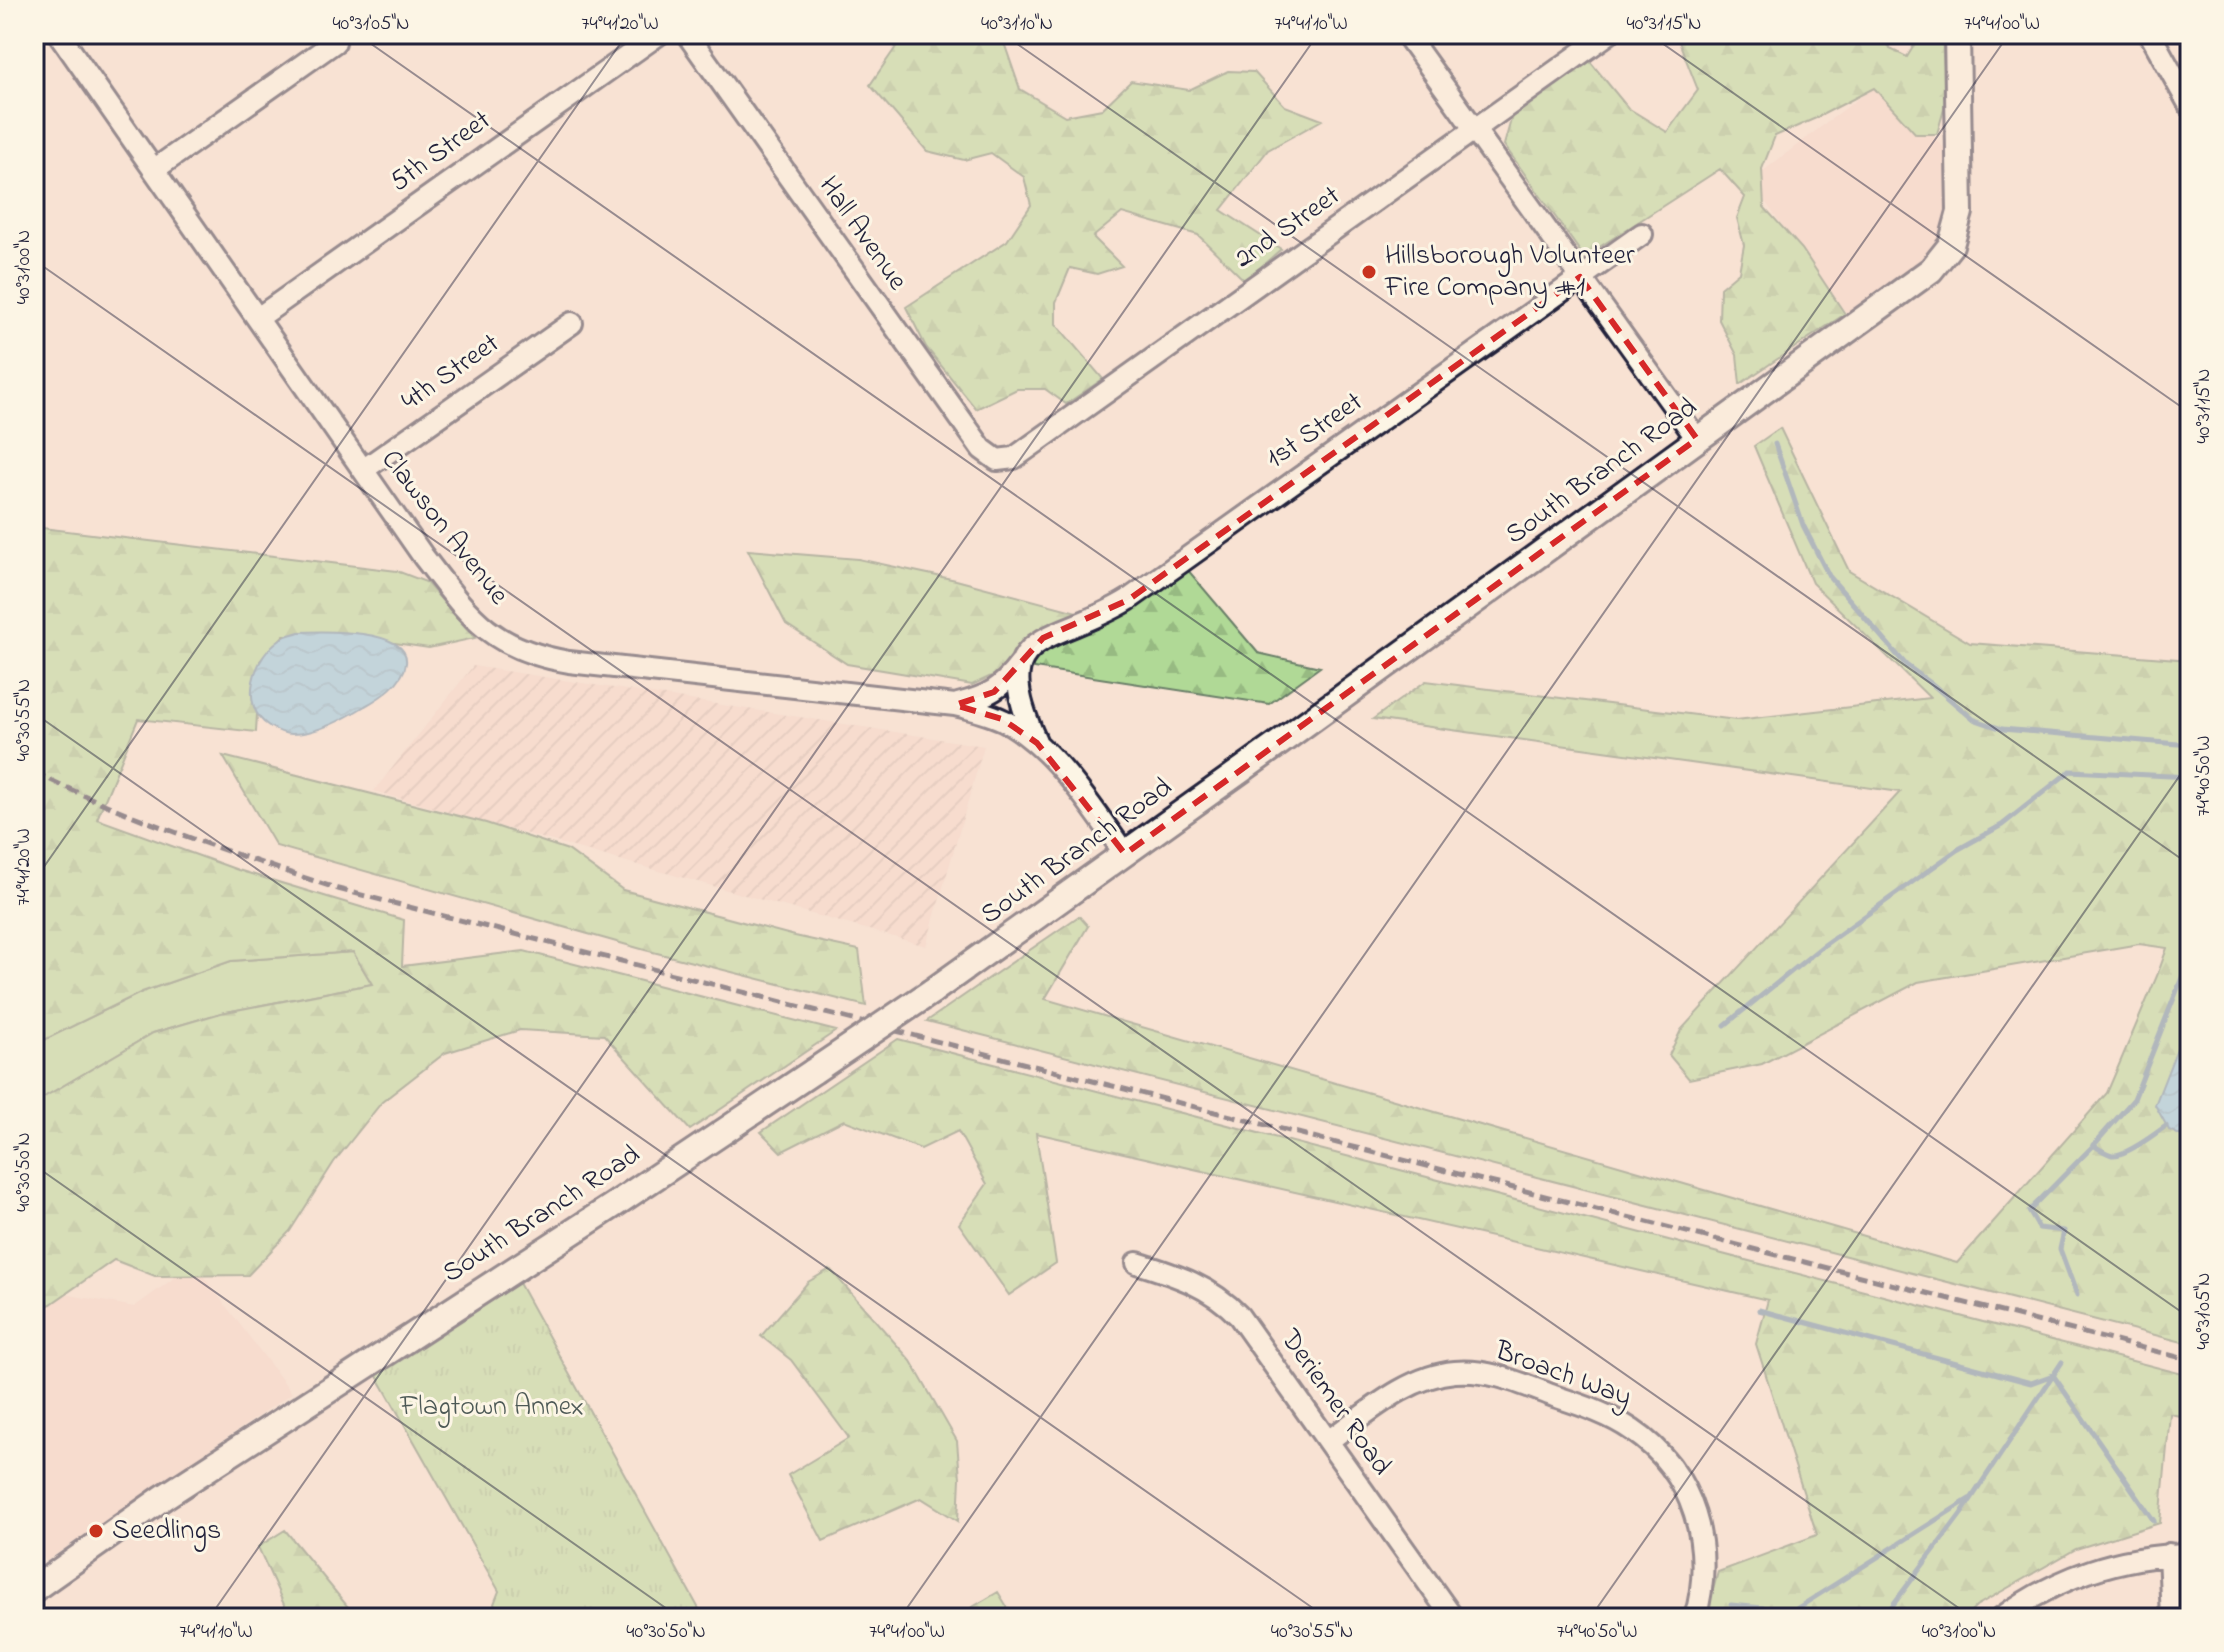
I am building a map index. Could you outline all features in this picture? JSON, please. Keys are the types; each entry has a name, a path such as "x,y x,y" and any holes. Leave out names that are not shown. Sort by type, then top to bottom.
{"street":[{"name":"Clawson Avenue","path":"59,34 457,600 501,641 535,657 621,670 955,705 1002,719 1037,743 1052,759 1125,854"},
{"name":"5th Street","path":"258,318 659,34"},
{"name":"Hall Avenue","path":"687,34 982,449 997,460"},
{"path":"1406,34 1697,439"},
{"name":"2nd Street","path":"997,460 1014,458 1608,34"},
{"name":"South Branch Road","path":"34,1589 164,1497 614,1205 931,992 1908,290 1931,270 1951,245 1960,212 1957,34"},
{"path":"2150,34 2190,106"},
{"path":"155,169 335,42"},
{"name":"1st Street","path":"955,705 994,692 1020,664 1029,649 1043,638 1107,614 1128,600 1642,234"},
{"name":"4th Street","path":"363,470 572,323"},
{"path":"1020,664 1023,711 1037,743"},
{"name":"Deriemer Road","path":"1137,1263 1204,1288 1223,1300 1239,1316 1453,1618"},
{"name":"Broach Way","path":"1328,1441 1404,1389 1453,1372 1481,1372 1510,1379 1603,1414 1632,1429 1653,1446 1684,1487 1702,1538 1704,1568 1695,1618"},
{"path":"2001,1618 2054,1584 2081,1572 2109,1563 2180,1554 2172,1618"}],"highlighted area":[{"path":"1580,277 1697,439 1125,854 1037,743 1002,719 955,705 994,692 1043,638 1128,600"}],"shaded area":[{"path":"1884,79 1949,154 1948,212 1933,247 1901,277 1847,314 1750,181"},
{"path":"473,666 984,746 926,946 374,791"},
{"path":"194,1264 292,1393 46,1561 34,1545 34,1313 59,1293 134,1307"}],"green space":[{"path":"899,34 1001,34 1020,89 1065,116 1102,109 1131,81 1189,90 1228,71 1254,72 1285,106 1322,120 1268,150 1221,210 1281,249 1245,281 1198,235 1122,213 1093,237 1122,266 1097,274 1070,268 1056,302 1056,324 1103,379 1066,404 1045,389 1017,389 976,409 926,347 906,307 1007,241 1031,205 1024,177 991,153 964,160 927,151 870,85 898,44"},
{"path":"1676,34 1883,34 1890,49 1907,57 1921,34 1942,34 1946,102 1937,134 1916,134 1874,88 1775,136 1762,169 1764,207 1802,249 1845,314 1740,384 1737,355 1719,320 1720,288 1739,272 1744,245 1737,218 1745,197 1720,169 1584,257 1504,145 1512,116 1588,59 1628,108 1667,132 1698,90"},
{"path":"1780,428 1849,571 1970,643 2190,660 2190,1344 927,1021 1079,916 1088,926 1045,999 1957,1263 2107,1093 2167,948 2139,944 1918,982 1762,1064 1689,1079 1669,1055 1681,1030 1900,792 1373,719 1426,681 1736,720 1930,698 1812,583 1754,446"},
{"path":"34,527 397,571 426,582 475,638 429,648 340,635 284,635 260,661 256,732 138,719 97,819 238,870 404,920 402,966 524,951 836,1031 690,1130 604,1035 520,1030 445,1053 382,1102 334,1162 290,1231 248,1275 155,1276 114,1260 51,1304 34,1310 34,1103 153,1033 221,1013 372,984 353,952 231,961 142,992 34,1045"},
{"path":"748,550 858,559 956,580 1103,619 1182,563 1258,653 1320,667 1269,704 1015,665 972,685 847,664 786,624"},
{"path":"223,756 486,823 568,850 623,890 859,950 866,1006 645,950 276,846"},
{"path":"353,952 372,984 221,1013 153,1033 34,1103 34,1045 142,992 231,961"},
{"path":"898,1039 2190,1376 2190,1418 2170,1414 2160,1523 2076,1549 1976,1606 1964,1618 1705,1618 1718,1572 1817,1535 1756,1344 1768,1300 1036,1133 1056,1263 1009,1295 959,1224 987,1184 958,1131 921,1149 844,1120 781,1152 761,1132"},
{"path":"830,1269 911,1361 957,1441 960,1478 958,1521 921,1498 823,1541 788,1475 849,1438 791,1360 761,1336 808,1282"},
{"name":"Flagtown Annex","path":"519,1283 704,1618 501,1618 494,1604 499,1591 377,1376"},
{"path":"285,1530 357,1618 290,1618 258,1547"},
{"path":"998,1592 1014,1618 954,1618"}],"water":[{"path":"299,632 363,634 394,643 403,652 404,670 384,694 339,721 311,731 282,732 259,717 252,694 253,681 257,668 272,646 284,637"},
{"path":"2190,1005 2190,1133 2186,1138 2169,1130 2155,1105 2183,1033"}],"waterway":[{"path":"1775,444 1803,525 1829,576 1906,665 1973,719 2002,729 2190,745"},
{"path":"1725,1025 1823,946 1957,850 2002,825 2070,771 2190,777"},
{"path":"2077,1295 2060,1249 2064,1231 2039,1228 2029,1211 2134,1099 2187,965"},
{"path":"2093,1145 2109,1154 2118,1155 2166,1126"},
{"path":"1759,1310 2031,1383 2053,1375 2154,1521"},
{"path":"1883,1618 1961,1514 2062,1362"},
{"path":"1731,1605 1793,1611 1969,1499"}],"railway":[{"path":"34,772 146,821 338,889 2190,1360"}],"place":[{"name":"Hillsborough Volunteer Fire Company #1","path":"1369,272"},
{"name":"Seedlings","path":"96,1531"}]}
